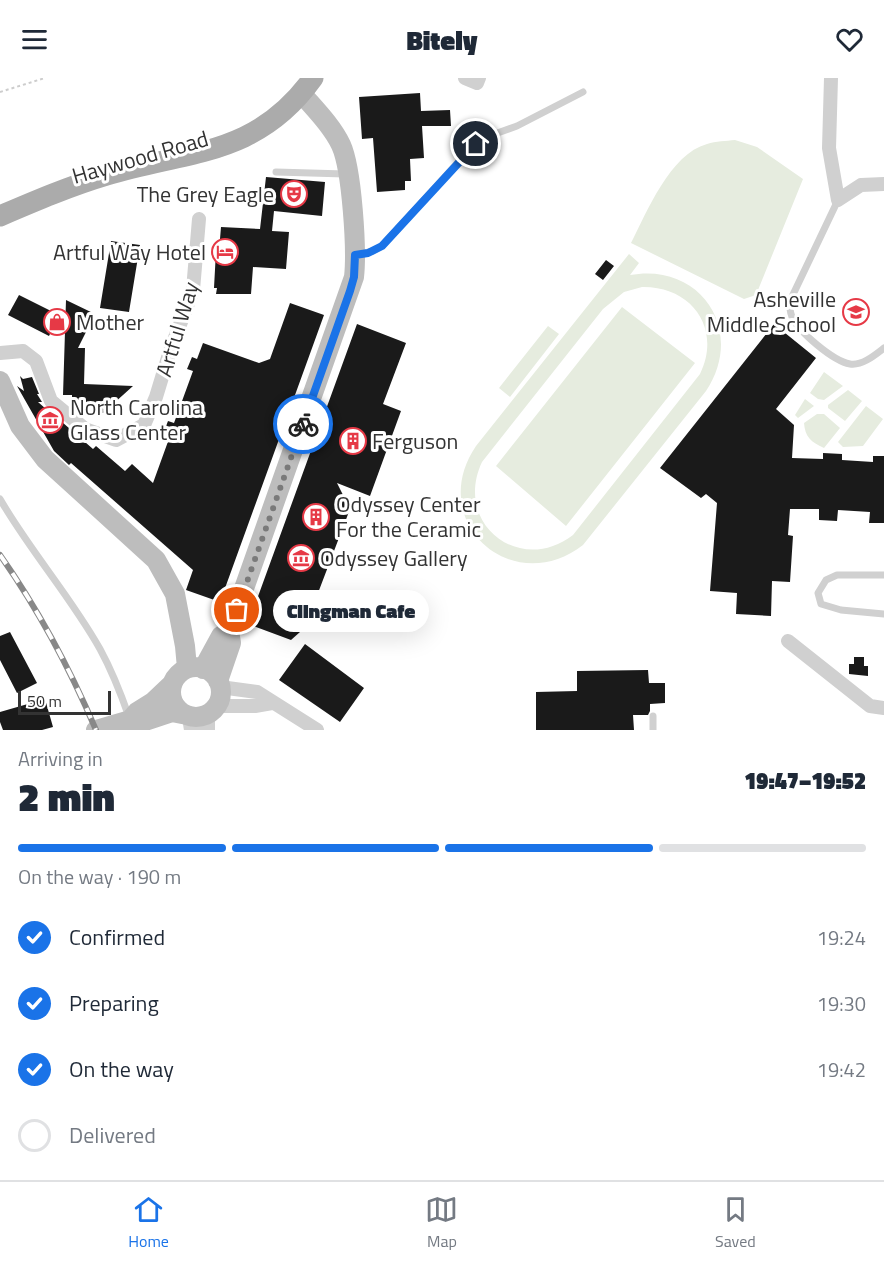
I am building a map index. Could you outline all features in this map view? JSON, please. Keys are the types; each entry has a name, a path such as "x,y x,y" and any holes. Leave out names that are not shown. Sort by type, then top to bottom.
{"main road":[{"name":"Haywood Road","path":"0,202 108,169 194,154 240,140 273,121 307,86"},
{"path":"96,730 130,720 142,722 202,702 231,643 230,631 350,291 354,277 355,255 345,158 337,137 307,86"},
{"name":"Haywood Road","path":"0,216 108,169"},
{"path":"0,381 20,426 45,459 156,560 175,594 185,646 202,702"},
{"path":"130,720 137,712 153,702 176,677 202,702"},
{"path":"172,684 172,701 202,702"}],"street":[{"path":"465,78 477,83 478,78"},
{"path":"831,78 829,148 838,200 861,184 884,184"},
{"name":"Artful Way","path":"0,353 23,351 36,361 51,401 85,429 116,440 144,425 193,290 199,219"},
{"path":"788,641 870,706 884,708"},
{"path":"202,702 257,692 317,730"},
{"path":"202,702 255,706 272,703"}],"lane":[{"path":"355,255 368,253 382,246 476,144 583,92"},
{"path":"276,172 348,174"},
{"path":"838,200 789,303 790,311 793,319 805,334 833,356 850,364 861,363 884,348"},
{"path":"0,499 101,651 130,720"},
{"path":"884,575 837,575 826,580 818,593 821,604 841,610 884,614"},
{"path":"653,716 653,730"}],"path":[{"path":"0,92 45,78"}],"shaded area":[{"path":"735,140 757,147 803,179 756,295 744,299 631,243 661,186 682,159 707,144"},
{"path":"629,254 639,263 630,275 655,274 677,279 696,290 710,306 718,325 721,346 717,368 706,391 583,545 556,560 529,563 504,558 484,544 469,525 461,501 463,474 476,446","holes":["642,287 660,289 688,302 698,313 707,341 706,357 700,374 573,535 553,546 532,550 513,546 497,537 484,523 477,505 475,485 482,462 603,309 624,292"]},
{"path":"622,307 695,363 566,526 496,466"},
{"path":"548,326 559,334 510,397 499,388"},
{"path":"824,372 843,386 824,400 810,393"},
{"path":"848,390 862,401 845,421 828,408 828,405"},
{"path":"805,399 814,406 798,418 795,415"},
{"path":"866,406 883,419 863,446 843,447 838,442"},
{"path":"817,414 824,414 840,428 824,448 810,438 805,428 804,423"}],"building":[{"path":"420,93 421,111 450,110 451,126 422,126 424,158 410,159 411,181 405,181 405,190 377,192 373,138 362,139 359,97"},
{"path":"266,177 325,182 322,216 274,211 272,231 289,232 286,269 253,267 251,294 216,294 217,288 214,288 216,251 219,251 221,227 260,229"},
{"path":"111,241 140,245 129,312 100,308"},
{"path":"606,260 614,266 603,280 595,274"},
{"path":"19,295 59,315 49,336 8,315"},
{"path":"66,300 95,314 78,348 85,348 84,384 133,386 103,413 95,413 95,404 72,403 72,395 63,395"},
{"path":"290,303 324,315 220,602 186,590 193,570 71,463 69,465 54,451 17,386 24,391 20,376 23,379 32,377 42,402 38,402 62,425 62,422 93,449 96,446 125,471 132,464 153,483 170,436 163,434 168,421 174,423 193,371 187,369 192,357 197,359 203,343 259,363 270,359"},
{"path":"357,324 406,343 383,404 401,411 370,496 337,483 350,509 318,593 309,624 291,640 248,624"},
{"name":"Asheville Middle School","path":"774,324 816,358 776,409 794,425 792,458 823,459 823,453 842,454 842,460 873,462 873,456 884,456 884,523 869,523 870,512 838,510 837,521 819,520 819,509 790,509 788,535 793,536 790,582 772,581 771,616 736,614 737,593 710,591 717,503 706,494 701,498 660,468"},
{"path":"10,632 37,683 17,693 0,660 0,636"},
{"path":"305,644 364,688 340,722 279,680"},
{"path":"854,657 864,657 864,666 868,666 868,676 849,674 849,664 854,664"},
{"path":"648,670 649,683 665,683 665,703 650,704 648,715 633,715 634,730 536,730 536,692 577,691 577,671"},
{"path":"45,699 53,727 42,730 3,730 0,712"}],"railway":[{"path":"0,555 52,640 96,730"}],"way so far":[{"path":"237,610 303,424"}],"place":[{"name":"The Grey Eagle","path":"294,194"},
{"name":"Artful Way Hotel","path":"225,252"},
{"name":"Asheville Middle School","path":"856,312"},
{"name":"Mother","path":"57,322"},
{"name":"North Carolina Glass Center","path":"50,420"},
{"name":"Ferguson","path":"353,441"},
{"name":"Odyssey Center For the Ceramic","path":"316,517"},
{"name":"Odyssey Gallery","path":"301,558"},
{"name":"Clingman Cafe","path":"237,610"}],"route":[{"path":"303,424 350,291 354,277 355,255 368,253 382,246 476,144"}]}
